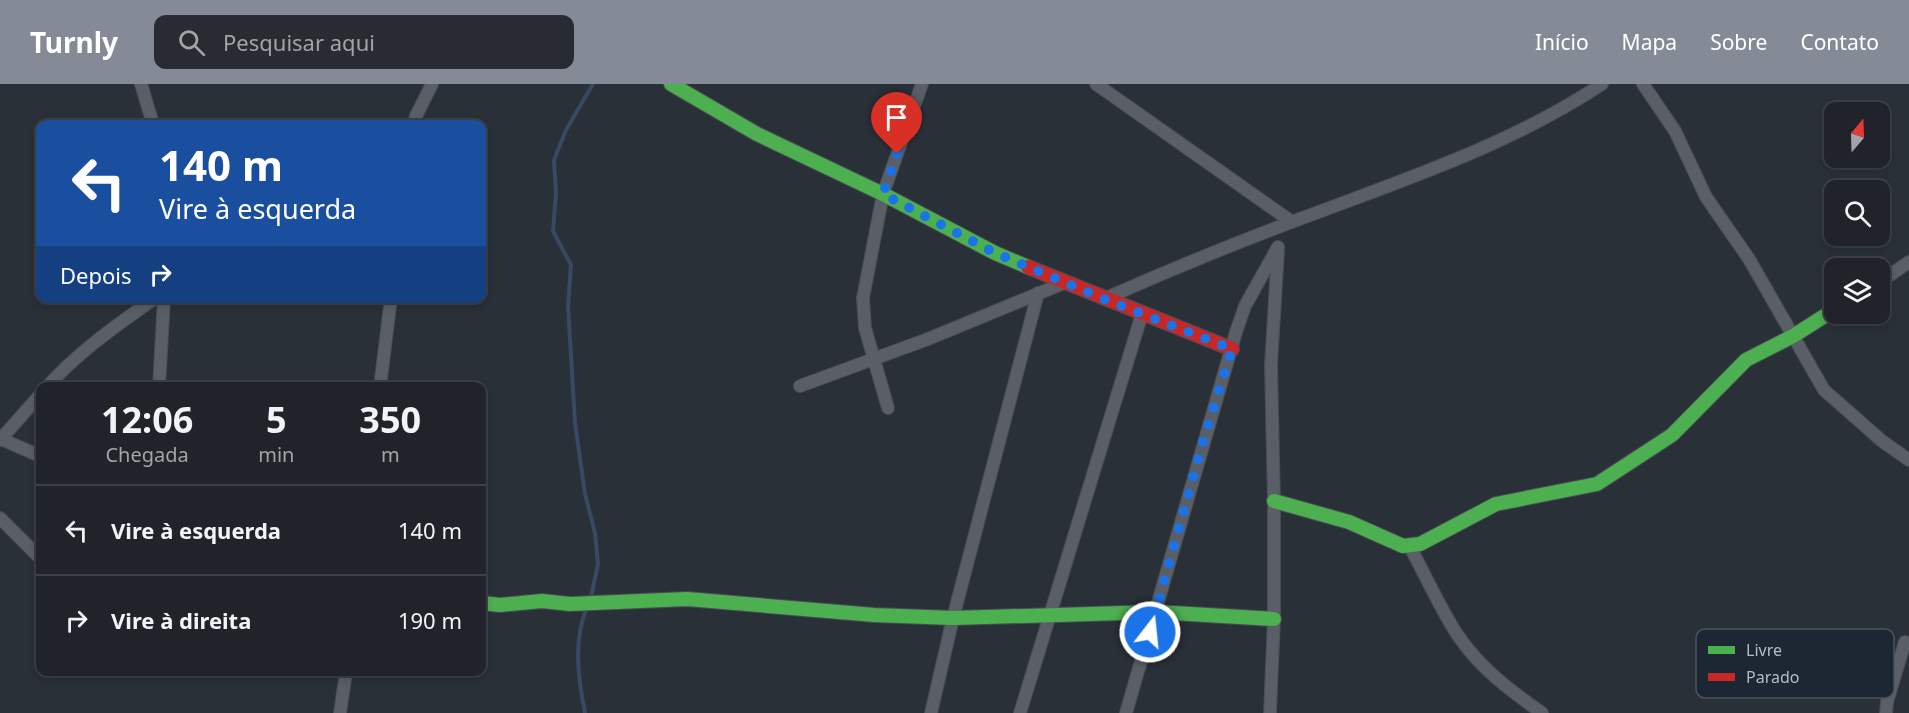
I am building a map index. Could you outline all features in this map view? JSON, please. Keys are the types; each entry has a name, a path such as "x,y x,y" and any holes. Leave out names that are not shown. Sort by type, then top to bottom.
{"street":[{"path":"141,84 152,120"},
{"path":"415,120 432,84"},
{"path":"671,84 757,134 883,194 995,253 1232,349"},
{"path":"888,408 865,328 863,298 883,194 922,84"},
{"path":"1096,84 1292,222"},
{"path":"1104,299 1502,140 1602,84"},
{"path":"1643,84 1675,131 1706,197 1749,259 1824,390 1882,441 1909,460"},
{"path":"1270,713 1274,619 1271,365 1280,227"},
{"path":"1126,713 1202,445 1245,306 1278,247"},
{"path":"1890,275 1909,262"},
{"path":"800,386 874,359 1064,282"},
{"path":"931,713 953,618 1038,293"},
{"path":"52,382 113,328 148,303"},
{"path":"159,382 164,303"},
{"path":"381,382 390,303"},
{"path":"1020,713 1142,314"},
{"path":"1274,501 1348,522 1403,546 1410,547 1420,544 1496,504 1597,484 1672,435 1746,360 1793,336 1824,316"},
{"path":"36,399 0,439 36,454"},
{"path":"0,518 36,554"},
{"path":"1410,547 1465,645 1502,684 1542,713"},
{"path":"486,603 542,601 570,604 687,599 874,615 953,618 1051,617 1156,612 1274,619"},
{"path":"1894,679 1905,642"},
{"path":"340,713 345,676"},
{"path":"1886,713 1888,698"}],"waterway":[{"path":"591,597 598,564 595,533 585,494 575,423 568,306 571,265 553,231 556,193 554,160 566,130 593,84"},
{"path":"585,713 580,686 578,646 587,607"}],"traffic: fast":[{"path":"671,84 757,134 883,194 995,253 1028,267"},
{"path":"1274,501 1349,522 1403,546 1420,544 1496,504 1597,484 1672,435 1746,360 1793,336 1824,316"},
{"path":"486,603 500,605 542,601 570,604 687,599 874,615 953,618 1156,612 1274,619"}],"traffic: jam":[{"path":"1028,267 1232,349"}],"route":[{"path":"897,154 883,194 995,253 1232,349 1202,445 1150,632"}]}
